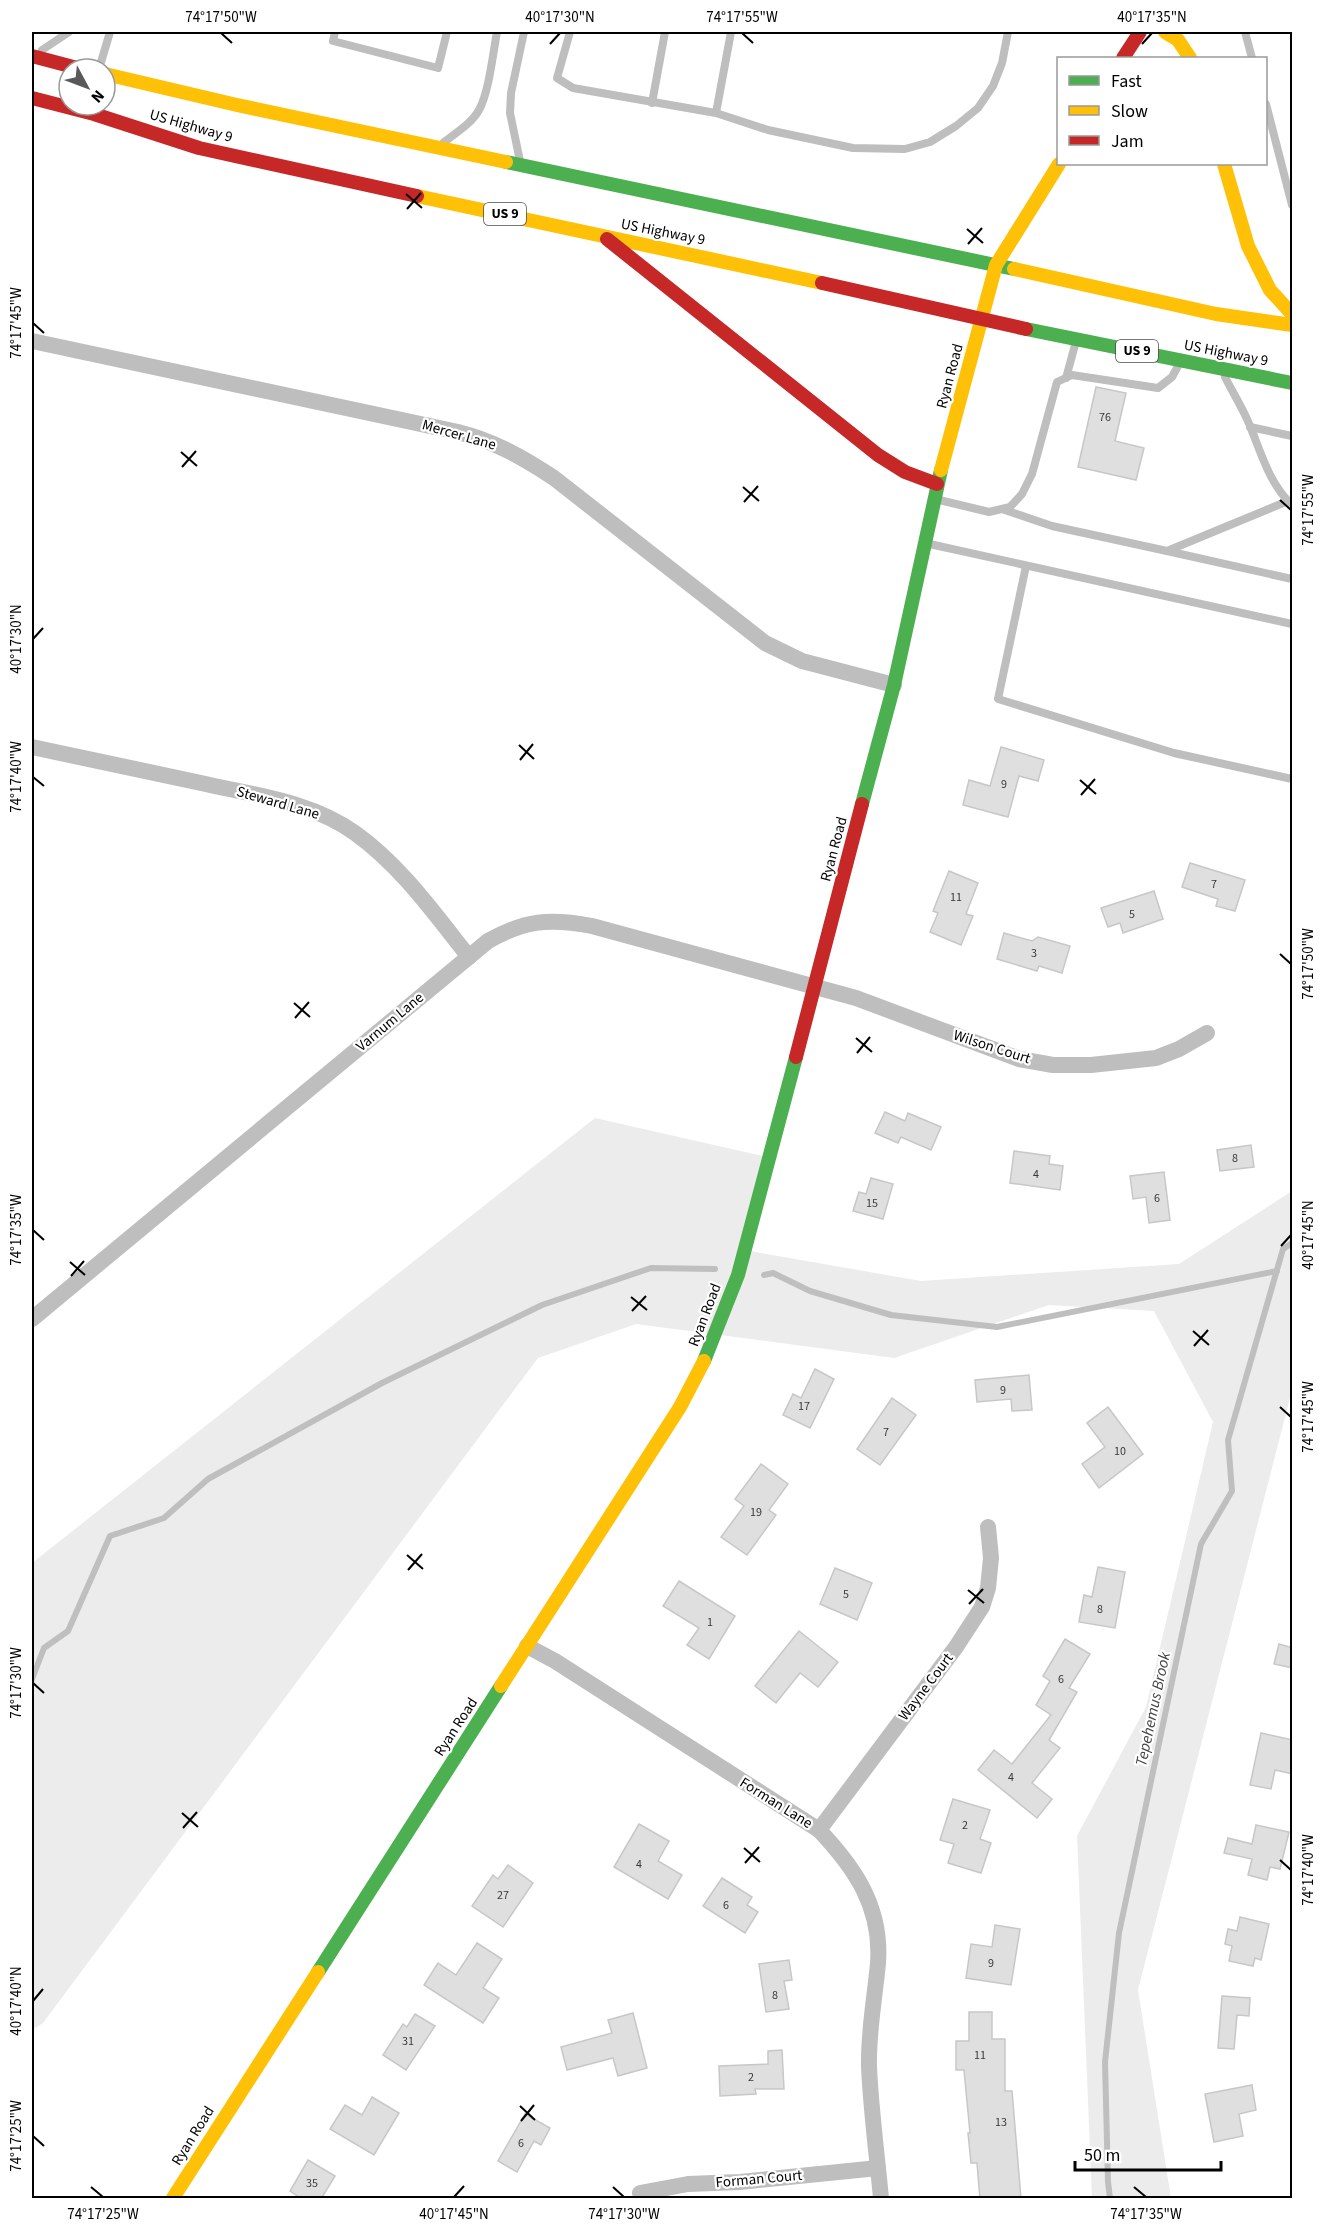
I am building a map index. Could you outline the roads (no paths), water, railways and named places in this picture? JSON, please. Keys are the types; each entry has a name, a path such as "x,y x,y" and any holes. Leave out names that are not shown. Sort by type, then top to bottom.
{"main road":[{"path":"1124,57 1140,32"},
{"path":"1165,32 1178,40 1189,57"},
{"path":"1190,32 1195,57"},
{"path":"32,56 57,63"},
{"name":"US Highway 9","path":"117,77 237,105 1216,314 1293,325"},
{"name":"US Highway 9","path":"32,98 94,114 200,148 605,237 741,264 982,320 1293,383"},
{"name":"Ryan Road","path":"173,2199 680,1407 710,1349 738,1275 894,685 937,484 996,266 1058,165"},
{"path":"1224,165 1248,246 1270,290 1293,314"},
{"path":"605,237 878,455 905,472 937,484"}],"street":[{"name":"Mercer Lane","path":"32,341 458,432 495,444 527,460 555,478 765,643 802,661 894,685"},
{"name":"Steward Lane","path":"32,747 278,800 323,815 354,832 383,855 404,877 469,957"},
{"name":"Varnum Lane","path":"32,1319 488,941 506,931 529,923 568,921 813,986"},
{"name":"Wilson Court","path":"813,986 856,998 1019,1059 1053,1065 1090,1065 1156,1058 1179,1049 1207,1033"},
{"name":"Wayne Court","path":"819,1830 956,1647 982,1606 988,1588 991,1558 988,1527"},
{"name":"Forman Lane","path":"527,1646 555,1661 819,1830 843,1855 855,1872 867,1897 874,1920 878,1960 869,2066 881,2199"},
{"name":"Forman Court","path":"640,2193 688,2184 740,2182 878,2168"}],"lane":[{"path":"32,56 69,32"},
{"path":"103,57 110,32"},
{"path":"335,32 333,41 438,68 447,32"},
{"path":"437,148 468,123 479,110 497,32"},
{"path":"522,166 510,113 511,93 524,32"},
{"path":"570,32 557,78 573,88 716,113 768,130 844,147 905,149 930,142 956,126 978,108 993,86 1002,63 1008,32"},
{"path":"652,103 665,32"},
{"path":"716,113 731,32"},
{"path":"1245,32 1252,57"},
{"path":"1267,108 1293,205"},
{"path":"1066,378 1077,339"},
{"path":"934,499 989,512 1010,507 1022,494 1032,474 1057,382 1072,375 1158,388 1172,376 1181,360"},
{"path":"1167,550 1291,503 1278,490 1221,368"},
{"path":"1250,427 1293,436"},
{"path":"1002,509 1052,526 1293,579"},
{"path":"925,543 1293,624"},
{"path":"1026,566 998,699 1174,753 1293,779"}],"waterway":[{"name":"Tepehemus Brook","path":"1110,2198 1105,2062 1119,1933 1201,1544 1232,1491 1228,1440 1283,1249 1292,1243"},
{"path":"32,1679 44,1648 68,1631 110,1536 164,1518 208,1479 382,1383 542,1305 651,1268 715,1269"},
{"path":"764,1275 773,1273 810,1291 891,1315 997,1327 1277,1271"}]}
